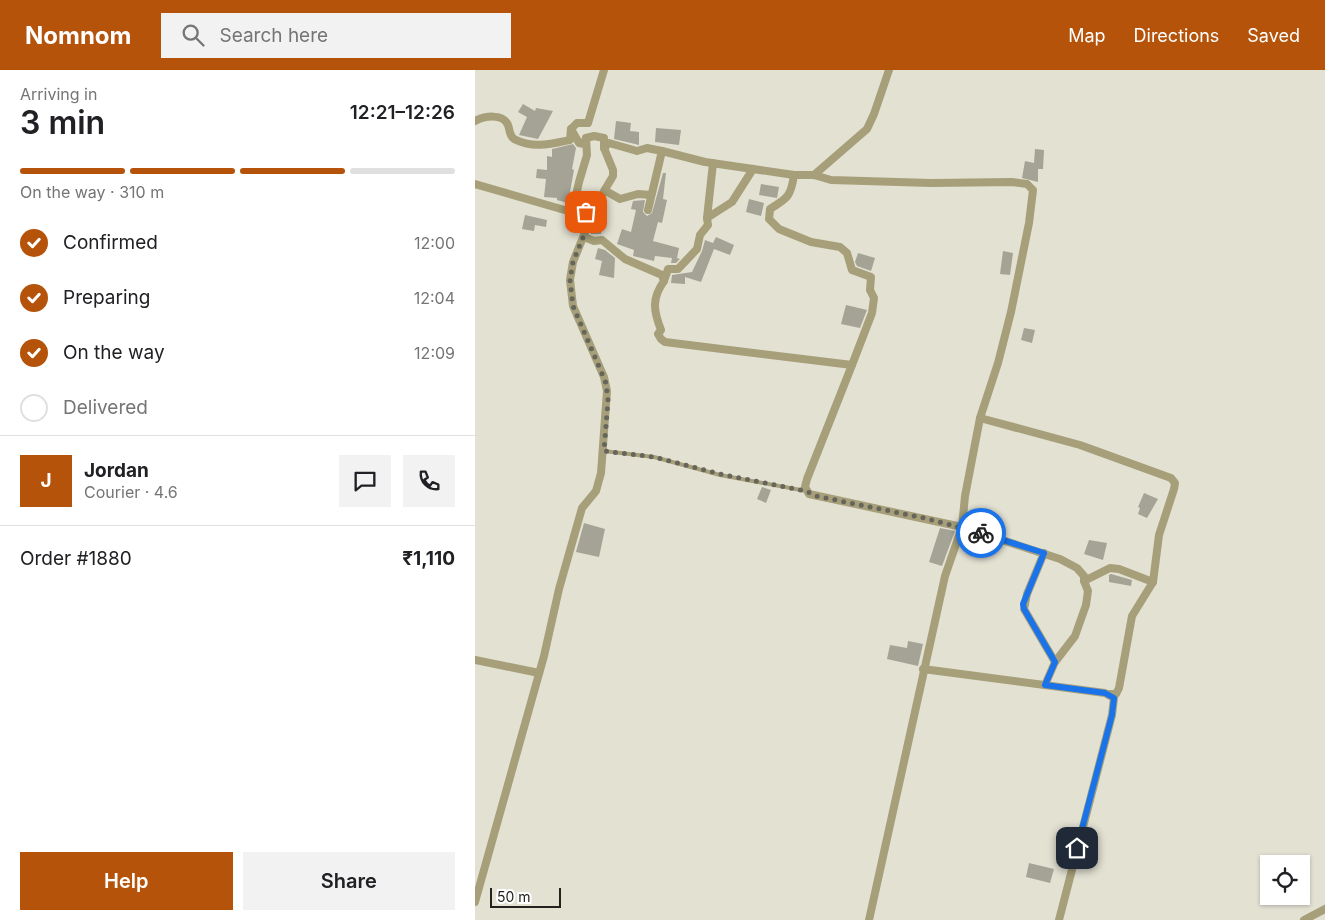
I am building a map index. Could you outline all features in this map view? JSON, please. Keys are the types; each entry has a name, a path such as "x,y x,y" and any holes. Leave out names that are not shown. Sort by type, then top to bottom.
{"street":[{"path":"475,121 487,116 499,117 506,122 514,139 538,145 560,144 570,140 571,129 577,123 588,123 604,70"},
{"path":"814,176 867,129 889,70"},
{"path":"571,129 579,143 584,144 586,138"},
{"path":"475,902 539,673 559,589 582,508 596,490 601,472 608,400 604,377 579,322 571,292 571,271 584,237 586,212 594,208 606,191 613,176 613,170 604,148 604,138 594,136 586,138"},
{"path":"572,213 587,155 586,138"},
{"path":"604,148 609,143 637,150 647,148 713,163 814,176 831,180 931,183 1022,182 1032,187 1034,195 1011,312 998,363 980,418 965,496 962,527 945,576 869,920"},
{"path":"648,210 662,151"},
{"path":"713,163 707,218 708,225 700,235 697,249 678,270 668,270 664,281 656,292 655,314 661,340 852,365"},
{"path":"707,218 731,202 753,169"},
{"path":"794,174 792,187 787,199 770,209 769,219 779,228 811,242 840,247 847,253 852,270 871,277 870,290 874,298 872,313 807,479 806,491 816,496 962,527 1044,553 1077,568 1084,576 1083,581 1088,591 1086,605 1075,636 1055,662 1045,685"},
{"path":"475,184 572,213 584,220"},
{"path":"606,191 620,200 638,194 651,195"},
{"path":"584,237 594,241 602,240 625,259 659,272 664,281"},
{"path":"923,669 1116,694 1119,688 1132,616 1153,582 1159,535 1175,483 1171,478 1080,445 980,418"},
{"path":"1044,553 1023,604 1024,609 1055,662"},
{"path":"1083,581 1110,568 1119,569 1153,582"},
{"path":"475,660 539,673"},
{"path":"1059,920 1112,715 1114,698 1108,694"},
{"path":"1304,920 1325,909"}],"lane":[{"path":"604,451 654,457 720,474 806,491"}],"building":[{"path":"523,104 535,111 536,108 553,111 538,139 519,135 527,117 518,112"},
{"path":"616,121 631,123 630,131 639,132 639,145 614,139"},
{"path":"656,128 681,130 679,145 655,142"},
{"path":"573,144 576,148 568,203 557,200 557,198 544,197 546,179 536,178 537,169 547,170 547,156 552,157 552,149"},
{"path":"1035,149 1044,150 1043,169 1038,169 1038,182 1022,178 1025,161 1034,163"},
{"path":"663,173 666,173 663,199 667,200 662,223 658,222 653,241 679,248 677,258 680,259 676,263 671,263 672,258 655,256 654,261 633,256 634,250 617,244 622,229 631,232 636,210 631,209 633,201 645,200 643,212 647,216 652,213"},
{"path":"761,184 779,187 777,198 759,195"},
{"path":"749,199 764,203 761,216 746,212"},
{"path":"600,208 606,209 601,234 591,234 591,216"},
{"path":"525,215 547,220 546,227 535,225 534,231 522,229"},
{"path":"716,237 734,245 730,255 714,249 701,282 685,277 685,284 671,283 672,275 692,272 705,240 713,243"},
{"path":"598,248 605,250 615,258 614,278 599,275 602,261 595,259"},
{"path":"1003,251 1013,253 1010,275 1000,274"},
{"path":"858,253 875,258 871,271 857,266 855,262"},
{"path":"846,305 867,310 860,328 841,324"},
{"path":"1024,328 1035,330 1032,343 1021,340"},
{"path":"762,487 771,490 766,503 757,499"},
{"path":"1144,493 1158,499 1147,518 1138,514 1140,508 1138,507"},
{"path":"584,523 605,529 599,557 576,552"},
{"path":"940,528 955,531 942,566 929,562"},
{"path":"1089,540 1107,543 1103,560 1084,554"},
{"path":"1109,575 1132,580 1131,586 1109,582"},
{"path":"908,641 923,644 918,666 887,659 890,645 907,648"},
{"path":"1029,863 1054,869 1050,883 1026,877"}],"way so far":[{"path":"586,212 584,220 586,230 573,262 570,280 573,306 606,383 608,400 604,451 654,457 720,474 790,487 816,496 924,518 981,533"}],"route":[{"path":"981,533 1044,553 1023,604 1026,615 1055,662 1045,685 1105,693 1114,698 1112,715 1077,848"}]}
